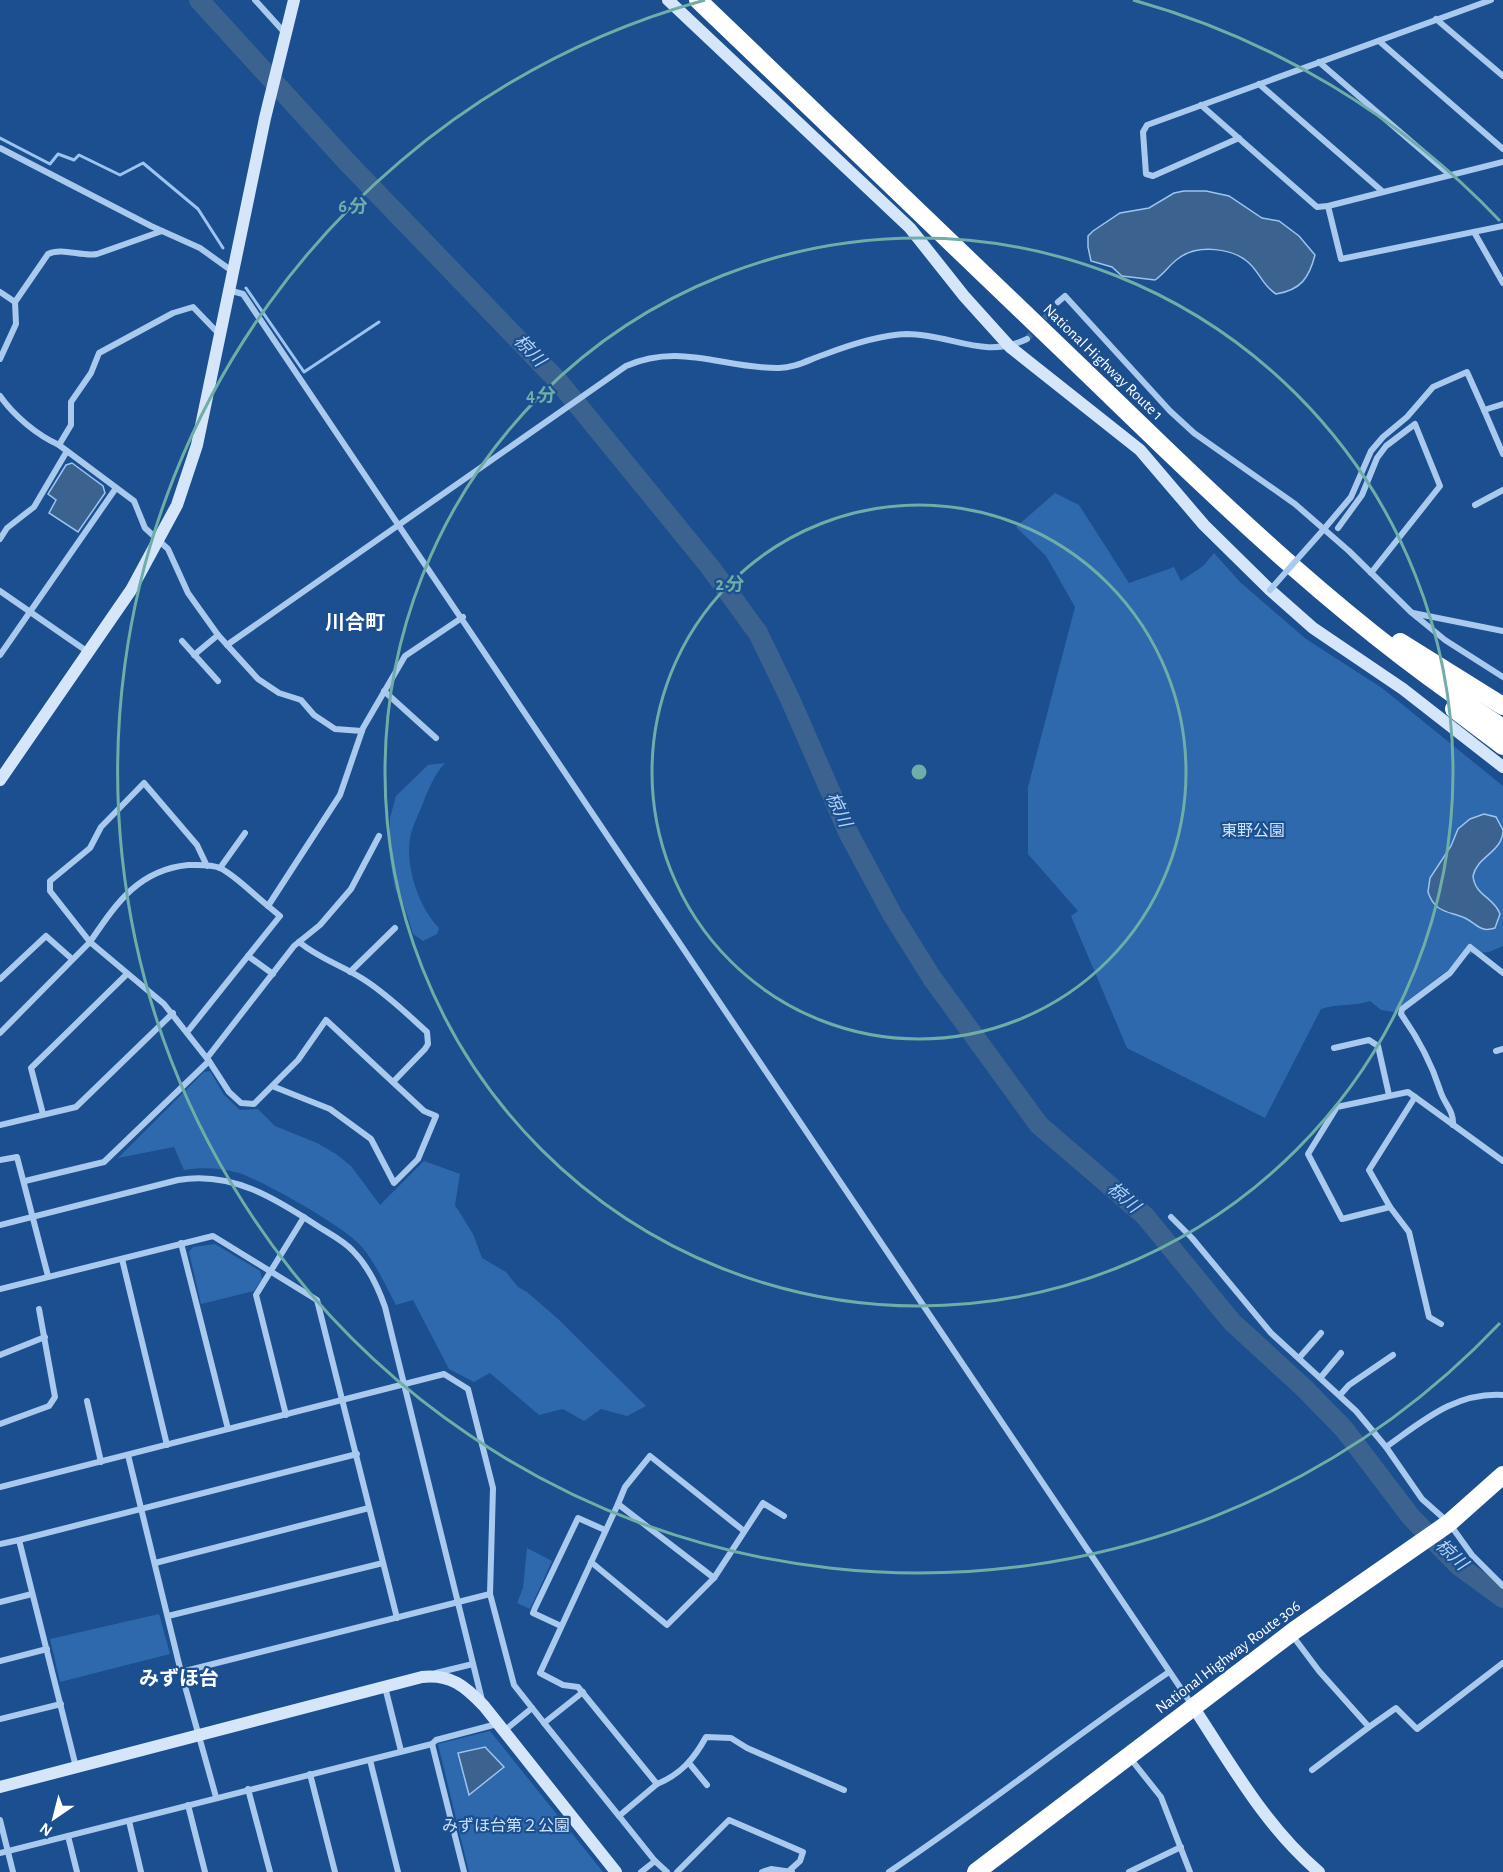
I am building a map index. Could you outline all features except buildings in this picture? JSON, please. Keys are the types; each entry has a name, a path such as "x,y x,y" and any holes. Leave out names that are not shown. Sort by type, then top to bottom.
{"highway":[{"name":"National Highway Route 1","path":"698,0 1148,433 1334,602 1403,659 1503,728"},
{"path":"1334,602 1375,624 1418,654 1503,706"},
{"path":"1403,659 1436,695 1503,746"},
{"name":"National Highway Route 306","path":"976,1872 1290,1633 1449,1523 1503,1475"}],"street":[{"path":"255,0 284,33"},
{"path":"0,780 131,590 177,505 196,445 265,118 284,33 294,0"},
{"path":"668,0 910,228 964,296 1010,347 1140,450 1204,525 1270,590 1313,628 1402,689 1503,767"},
{"path":"1239,138 1153,176 1146,174 1143,132 1147,125 1491,0"},
{"path":"1436,20 1503,76"},
{"path":"1379,41 1503,148"},
{"path":"1319,62 1450,175"},
{"path":"1259,84 1382,192"},
{"path":"1201,105 1317,207 1503,162"},
{"path":"0,148 200,248 232,271"},
{"path":"1328,206 1341,259 1503,226"},
{"path":"0,359 16,324 15,302 51,252 87,256 115,249 163,231"},
{"path":"1474,232 1503,283"},
{"path":"228,290 243,294 400,524 1265,1815 1301,1857 1319,1872"},
{"path":"0,292 15,302"},
{"path":"1058,302 1065,296 1170,411 1194,433 1295,504 1412,613 1445,640 1503,677"},
{"path":"59,445 71,425 71,402 91,372 99,353 173,313 193,307 219,334"},
{"path":"227,645 600,387 626,366 654,355 708,358 778,368 796,366 878,338 906,334 993,349 1010,347 1027,339"},
{"path":"1270,590 1351,496 1371,451 1433,387 1467,372 1503,454"},
{"path":"1,401 46,439 59,445 134,501 145,528 168,549 188,593 218,635 258,679 279,693 301,700 326,724 335,729 362,732"},
{"path":"1484,410 1503,404"},
{"path":"1338,528 1362,495 1377,458 1386,446 1415,424 1440,486 1371,573"},
{"path":"0,539 8,528 34,507 67,451"},
{"path":"0,655 116,488"},
{"path":"1475,505 1503,490"},
{"path":"0,591 89,653"},
{"path":"1412,613 1503,631"},
{"path":"268,906 340,795 362,732 405,656 462,617"},
{"path":"194,655 218,635"},
{"path":"182,641 218,681"},
{"path":"384,691 436,738"},
{"path":"207,866 197,844 144,783 101,827 90,848 50,881 50,891 90,942 173,1013 188,1031 229,1092 241,1103 254,1104 272,1086 298,1060 326,1020 424,1111 436,1116 418,1159 394,1183 371,1139 330,1109 272,1086"},
{"path":"220,868 245,833"},
{"path":"25,1181 104,1162 208,1060 299,942 320,925 351,889 379,837"},
{"path":"0,1033 90,942 118,901 134,885 154,874 174,867 220,868 280,916 188,1031"},
{"path":"350,972 395,928"},
{"path":"0,979 46,936 72,959"},
{"path":"299,942 317,957 350,972 382,992 427,1032 428,1044 425,1049 393,1082"},
{"path":"1453,1125 1454,1114 1440,1091 1425,1052 1401,1014 1402,1009 1450,973 1470,947 1503,973"},
{"path":"248,956 273,974"},
{"path":"43,1114 31,1068 127,974"},
{"path":"0,1125 76,1107 173,1013"},
{"path":"1334,1048 1369,1040 1378,1046 1389,1095"},
{"path":"1390,1207 1342,1219 1308,1154 1338,1107 1408,1092 1503,1161"},
{"path":"1415,1098 1369,1170 1390,1207 1409,1233 1429,1317 1441,1324"},
{"path":"0,1160 17,1157 48,1276"},
{"path":"0,1225 178,1180 200,1177 244,1185 304,1217 352,1249 367,1268 385,1307 484,1706"},
{"path":"286,1415 256,1295 304,1217"},
{"path":"1171,1217 1192,1238 1262,1323 1340,1395 1386,1447 1422,1499 1449,1523 1472,1555 1503,1586"},
{"path":"0,1289 213,1236 317,1300 398,1618"},
{"path":"181,1243 228,1429"},
{"path":"122,1259 167,1445"},
{"path":"0,1424 49,1406 55,1397 39,1309"},
{"path":"1299,1358 1321,1334"},
{"path":"0,1355 45,1337"},
{"path":"1321,1377 1341,1353"},
{"path":"1340,1395 1349,1384 1393,1355"},
{"path":"0,1487 444,1374 468,1389 493,1488 490,1594 514,1685 655,1861 667,1872"},
{"path":"1386,1447 1449,1403 1472,1396 1503,1395"},
{"path":"87,1401 101,1462"},
{"path":"0,1544 357,1454"},
{"path":"128,1455 198,1735 216,1797"},
{"path":"657,1784 578,1687 563,1685 540,1673 625,1487 650,1456 744,1531"},
{"path":"591,1562 667,1625 714,1578 763,1503 784,1516"},
{"path":"618,1504 714,1578"},
{"path":"155,1563 369,1508"},
{"path":"561,1626 533,1613 535,1608 578,1518 605,1530"},
{"path":"19,1540 76,1767"},
{"path":"168,1616 383,1563"},
{"path":"0,1602 32,1594"},
{"path":"182,1672 490,1594"},
{"path":"1290,1633 1319,1671 1369,1726"},
{"path":"0,1661 47,1649"},
{"path":"1312,1770 1395,1708 1417,1728 1503,1663"},
{"path":"0,1787 473,1664"},
{"path":"889,1872 966,1821 1108,1713 1169,1672"},
{"path":"422,1677 439,1675 459,1683 484,1706 616,1872"},
{"path":"385,1687 401,1751"},
{"path":"544,1723 583,1692"},
{"path":"0,1719 61,1704"},
{"path":"0,1853 432,1744 436,1740 500,1728 532,1708"},
{"path":"619,1816 657,1784 672,1778 689,1763 706,1737 731,1738 747,1748 844,1790"},
{"path":"432,1744 464,1872"},
{"path":"1128,1755 1161,1797 1190,1872"},
{"path":"370,1760 398,1872"},
{"path":"689,1763 707,1785"},
{"path":"310,1774 335,1872"},
{"path":"248,1790 270,1872"},
{"path":"188,1805 205,1872"},
{"path":"0,1820 13,1872"},
{"path":"677,1872 729,1820 803,1852 800,1861 791,1871 771,1869 762,1872"},
{"path":"129,1821 141,1872"},
{"path":"68,1836 77,1872"},
{"path":"1129,1872 1182,1847"},
{"path":"641,1872 655,1861"}],"green space":[{"name":"東野公園","path":"1055,493 1079,505 1129,583 1174,567 1181,581 1203,566 1214,553 1240,582 1306,639 1382,688 1503,786 1503,946 1489,952 1469,954 1393,1012 1381,1010 1370,1001 1321,1009 1265,1118 1127,1048 1071,916 1078,911 1028,854 1028,787 1075,607 1046,556 1016,527"},
{"path":"445,763 430,787 410,838 410,861 415,886 425,909 439,928 437,934 423,941 413,934 404,905 395,889 390,859 390,818 396,796 428,765"},
{"path":"210,1071 224,1095 240,1110 258,1109 275,1126 317,1143 336,1154 351,1166 380,1205 424,1161 460,1174 455,1205 473,1234 482,1258 506,1272 518,1287 557,1318 646,1406 627,1416 601,1409 584,1421 563,1409 539,1415 490,1373 474,1382 449,1369 413,1300 396,1305 376,1267 361,1246 321,1216 239,1173 212,1168 184,1170 174,1147 118,1158 204,1072"},
{"path":"215,1244 260,1271 262,1279 254,1291 201,1304 189,1252 193,1247"},
{"path":"527,1548 552,1561 530,1609 517,1603 523,1588"},
{"path":"159,1614 170,1654 60,1682 50,1639"},
{"name":"みずほ台第２公園","path":"490,1731 603,1872 469,1872 438,1744"}],"shaded area":[{"path":"1206,191 1229,196 1262,218 1279,221 1299,236 1315,255 1303,282 1292,289 1276,294 1253,267 1242,258 1225,251 1205,249 1176,260 1155,280 1122,276 1112,267 1091,261 1088,236 1093,231 1120,213 1149,208 1174,193"},
{"path":"72,463 103,486 105,493 78,532 49,513 56,500 48,494 66,465"},
{"path":"1484,814 1496,817 1503,830 1499,844 1479,863 1473,876 1477,888 1494,904 1500,914 1495,928 1490,929 1479,927 1465,918 1438,908 1428,892 1430,878 1451,846 1458,829 1470,819"},
{"path":"485,1747 504,1767 469,1795 458,1753"}],"waterway":[{"name":"椋川","path":"199,0 347,162 559,382 710,567 758,633 790,699 849,834 892,914 932,978 1039,1125 1145,1216 1232,1322 1304,1388 1344,1429 1411,1517 1459,1566 1503,1598"},
{"path":"0,138 50,164 58,154 74,160 79,155 120,175 143,163 198,209 223,248"},
{"path":"246,288 304,372 379,322"}],"tunnel":[{"path":"1027,339 1058,302"}],"district":[{"name":"川合町","path":"355,623"},
{"name":"みずほ台","path":"179,1679"}]}
